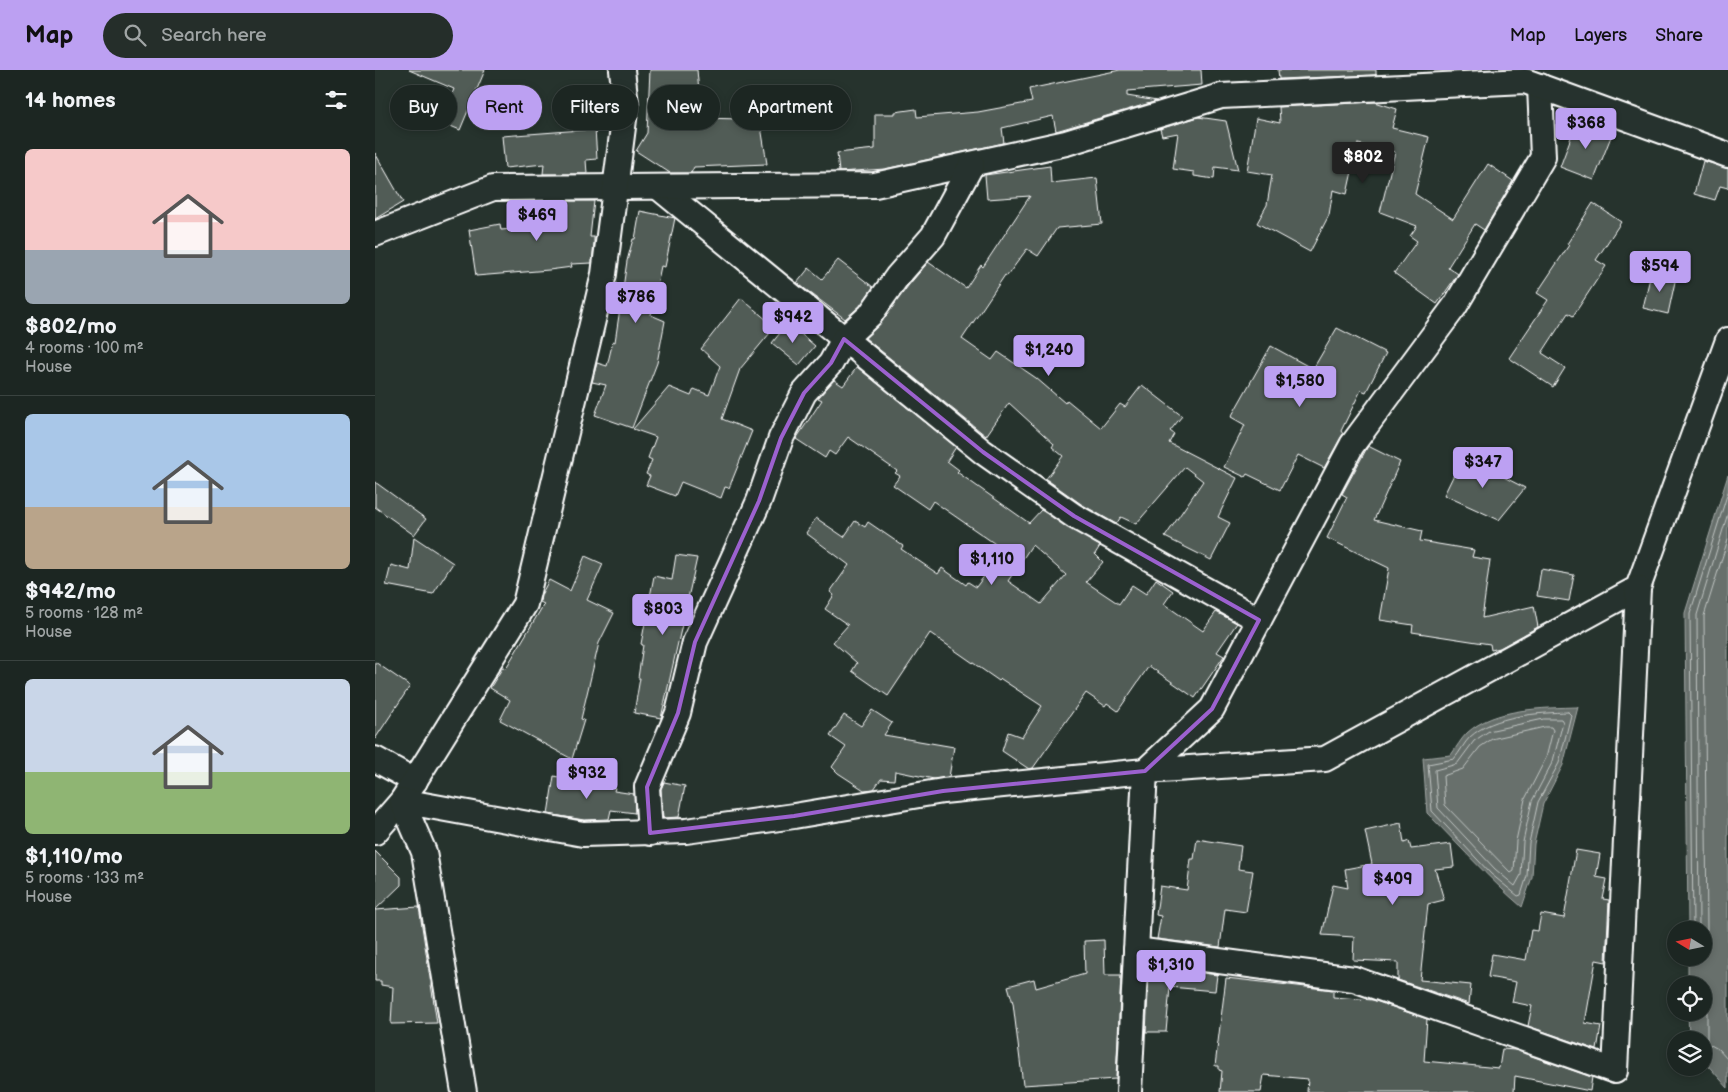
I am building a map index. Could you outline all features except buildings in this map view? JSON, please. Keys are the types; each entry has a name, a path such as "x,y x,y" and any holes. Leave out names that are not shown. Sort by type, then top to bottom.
{"street":[{"path":"375,832 402,801 525,604 604,274 626,104 621,70"},
{"path":"375,234 493,188 615,185 658,187 875,185 1066,143 1221,96 1530,79 1728,155"},
{"path":"1129,1092 1145,771 1213,709 1352,446 1455,306 1543,157 1530,79"},
{"path":"650,833 647,787 678,712 695,642 759,502 781,438 804,393 831,363 844,339 871,314 897,277 933,236 972,164"},
{"path":"658,187 983,452 1074,516 1259,620"},
{"path":"1136,950 1354,979 1615,1071 1638,588 1728,340"},
{"path":"402,801 583,834 686,832 943,791 1145,771 1325,759 1638,588"},
{"path":"375,759 415,781"},
{"path":"402,801 425,852 465,1092"}],"highlighted area":[{"path":"844,339 983,452 1074,516 1259,620 1212,709 1145,771 943,791 794,816 650,833 647,787 678,713 695,642 759,501 781,438 804,393 831,363"}],"water":[{"path":"1728,475 1728,1088 1712,1070 1712,1031 1689,1031 1688,1021 1712,1021 1712,976 1688,976 1688,966 1713,966 1713,921 1688,921 1685,613"},
{"path":"1578,707 1563,765 1543,804 1534,844 1532,877 1522,907 1485,873 1427,813 1423,758 1451,755 1467,733 1478,725 1505,714 1535,709"}]}
